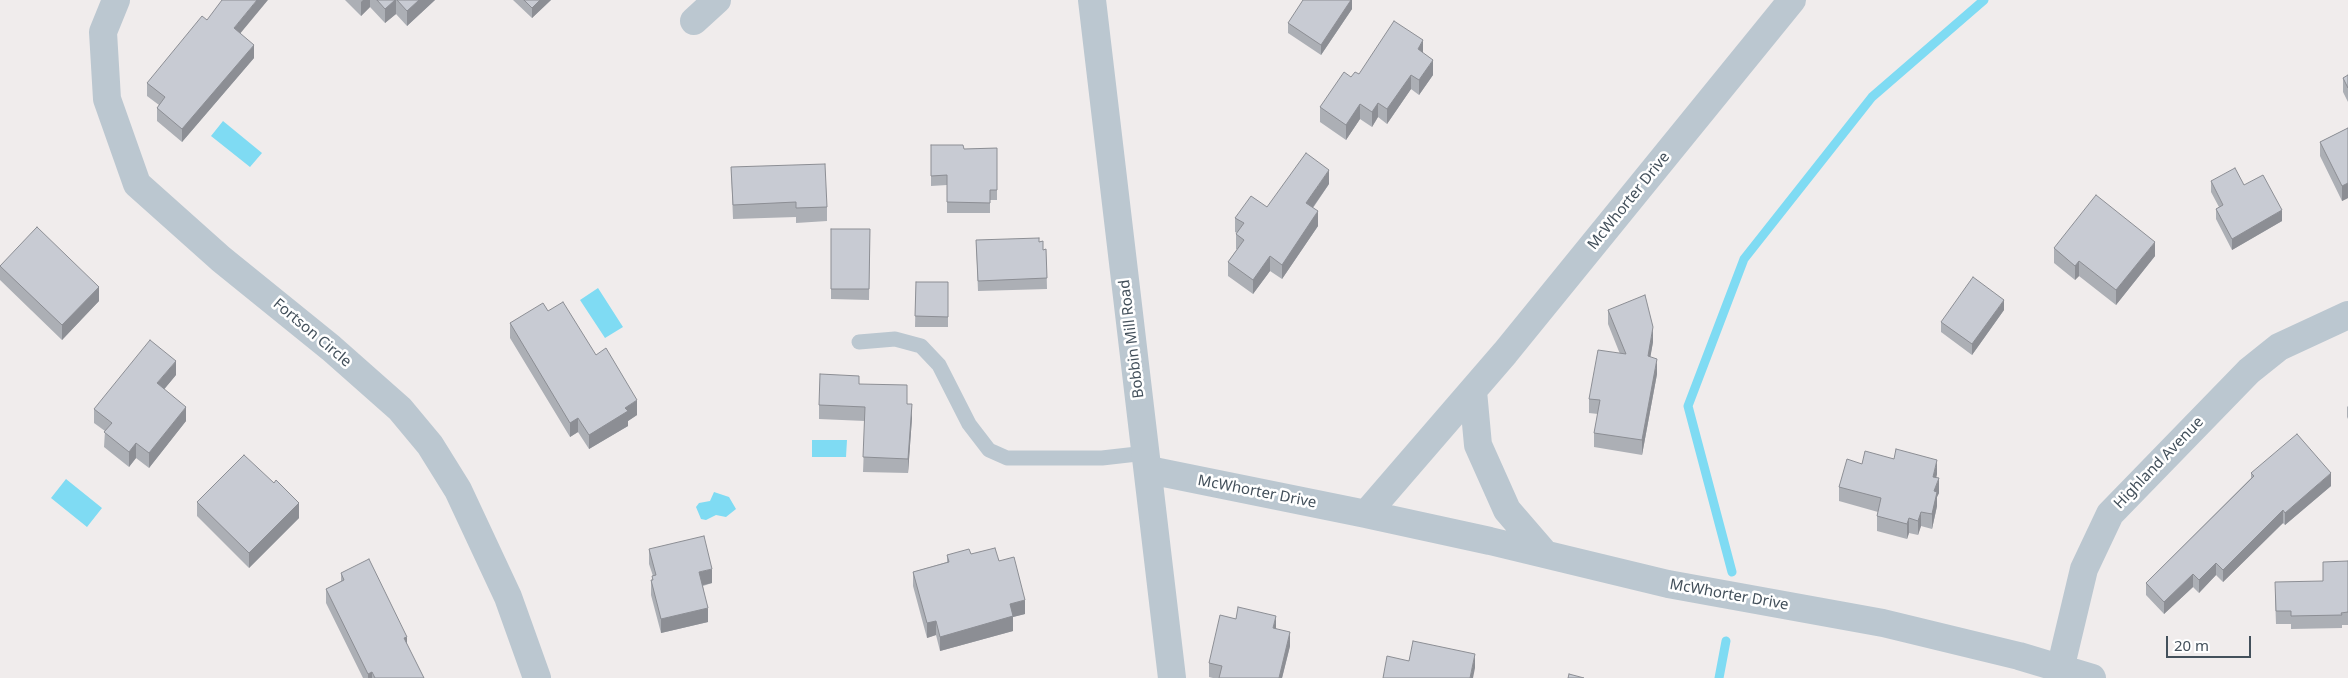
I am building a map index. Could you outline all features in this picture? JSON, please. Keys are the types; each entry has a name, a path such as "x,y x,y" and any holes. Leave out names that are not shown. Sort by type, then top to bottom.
{"street":[{"name":"Fortson Circle","path":"116,0 103,32 107,99 137,184 221,259 331,348 400,409 430,445 458,490 508,597 537,678"},
{"path":"694,20 717,0"},
{"name":"Bobbin Mill Road","path":"1092,0 1172,678"},
{"name":"McWhorter Drive","path":"1366,514 1472,391 1792,0"},
{"name":"Highland Avenue","path":"2059,674 2084,569 2110,514 2249,371 2279,347 2348,315"},
{"path":"1472,391 1478,445 1507,510 1544,554"},
{"name":"McWhorter Drive","path":"1147,462 1668,584 1883,623 2019,656 2059,674 2092,678"}],"lane":[{"path":"859,342 896,339 921,346 939,365 969,424 989,450 1007,458 1102,458 1147,462"}],"water":[{"path":"223,121 262,153 250,167 211,136"},
{"path":"598,288 623,327 605,338 580,300"},
{"path":"812,440 847,440 846,457 812,457"},
{"path":"66,479 102,508 87,527 51,498"},
{"path":"714,492 729,497 736,509 726,517 716,515 706,520 701,519 696,507 699,503 710,501"}],"building":[{"path":"222,0 257,0 234,28 254,45 182,129 157,108 165,97 147,83 202,16 207,20"},
{"path":"377,0 395,0 385,9"},
{"path":"397,0 419,0 407,11"},
{"path":"524,0 540,0 532,8"},
{"path":"1303,0 1351,0 1321,45 1288,23"},
{"path":"1394,21 1423,40 1418,49 1433,60 1419,80 1411,75 1387,109 1378,103 1372,112 1360,104 1346,125 1320,107 1344,72 1351,77 1355,72 1359,74"},
{"path":"2348,75 2348,88 2343,78"},
{"path":"2348,128 2348,183 2342,186 2320,142"},
{"path":"931,145 963,145 964,149 997,148 997,190 990,190 990,203 947,202 947,175 931,176"},
{"path":"1306,153 1329,170 1306,203 1318,211 1282,265 1270,256 1253,280 1228,262 1244,240 1236,234 1244,223 1235,218 1251,196 1267,207"},
{"path":"825,164 827,207 796,208 796,202 733,205 731,167"},
{"path":"2235,168 2244,185 2263,175 2282,210 2232,239 2216,209 2223,205 2211,181"},
{"path":"2096,195 2155,242 2116,290 2079,261 2075,266 2054,248"},
{"path":"37,227 99,287 62,325 0,266"},
{"path":"831,229 870,229 869,289 831,289"},
{"path":"1039,238 1039,242 1043,241 1043,250 1046,249 1047,278 978,281 976,240"},
{"path":"1973,277 2004,300 1972,344 1941,322"},
{"path":"916,282 948,282 948,317 915,316"},
{"path":"1645,295 1653,327 1648,356 1657,359 1642,440 1594,433 1600,400 1589,399 1598,350 1626,354 1608,310"},
{"path":"563,302 596,355 606,348 637,400 625,408 628,411 589,435 578,418 570,423 510,323 543,303 548,311"},
{"path":"150,340 176,361 157,383 186,407 149,453 136,443 129,452 104,432 112,423 94,409"},
{"path":"820,374 859,376 859,384 907,385 907,404 912,404 908,459 863,457 865,407 819,405"},
{"path":"2297,434 2331,473 2285,513 2283,510 2223,570 2216,563 2199,580 2193,574 2164,602 2146,583 2254,476 2251,473"},
{"path":"1896,449 1937,460 1933,477 1939,478 1934,491 1937,492 1932,514 1921,512 1918,521 1909,518 1907,524 1877,516 1881,498 1839,487 1847,459 1862,464 1865,451 1894,459"},
{"path":"244,455 274,483 276,480 299,503 249,553 197,502"},
{"path":"704,536 712,569 699,572 708,608 661,619 651,580 653,580 652,576 656,575 649,549"},
{"path":"995,548 999,561 1014,557 1025,600 1010,604 1013,616 940,637 936,621 927,623 913,572 949,562 947,555 969,549 971,554"},
{"path":"369,559 407,637 404,638 424,678 375,678 372,672 368,674 326,589 344,580 341,573"},
{"path":"2348,561 2348,612 2341,613 2342,615 2291,616 2291,611 2276,611 2275,582 2323,581 2323,562"},
{"path":"1238,607 1276,616 1273,628 1290,632 1279,678 1219,678 1222,666 1209,663 1220,615 1236,619"},
{"path":"1413,641 1475,654 1470,678 1383,678 1387,656 1409,661"},
{"path":"1569,674 1584,678 1568,678"}],"waterway":[{"path":"1732,572 1688,406 1744,259 1872,97 1984,0"},
{"path":"1719,678 1726,641"}]}
